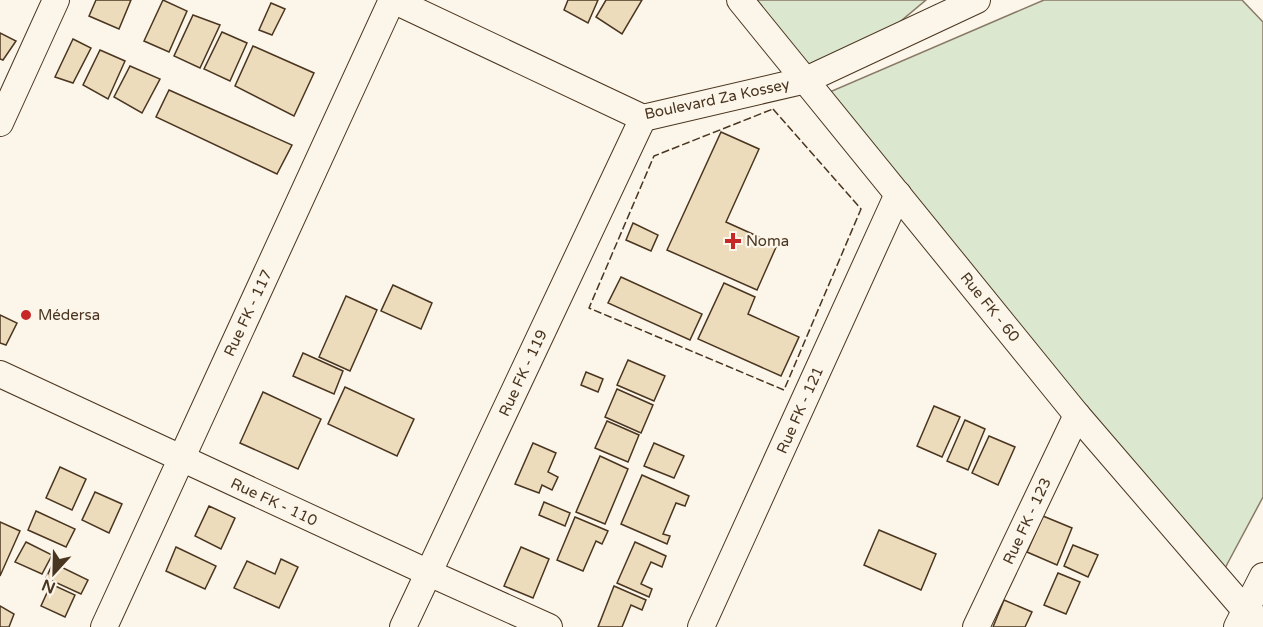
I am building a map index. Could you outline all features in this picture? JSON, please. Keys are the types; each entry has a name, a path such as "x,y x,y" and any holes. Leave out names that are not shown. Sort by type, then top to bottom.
{"street":[{"path":"0,123 56,0"},
{"name":"Boulevard Za Kossey","path":"393,0 643,118 806,80 977,0"},
{"name":"Rue FK - 117","path":"104,627 393,0"},
{"name":"Rue FK - 60","path":"740,0 1077,415 1249,620"},
{"name":"Rue FK - 119","path":"403,627 643,118"},
{"name":"Rue FK - 121","path":"701,627 898,194"},
{"name":"Rue FK - 110","path":"0,374 549,627"},
{"name":"Rue FK - 123","path":"976,627 1077,415"},
{"path":"1249,620 1263,576"}],"green space":[{"path":"743,0 926,0 853,61 799,67"},
{"path":"1044,0 1242,0 1263,22 1263,497 1224,570 825,94"}],"building":[{"path":"96,0 131,0 119,29 89,16"},
{"path":"163,0 187,11 169,52 144,41"},
{"path":"568,0 598,0 588,23 564,10"},
{"path":"606,0 642,0 622,34 596,17"},
{"path":"271,3 285,9 272,35 259,30"},
{"path":"193,15 220,25 200,68 174,56"},
{"path":"222,32 247,43 230,81 204,69"},
{"path":"0,33 16,41 3,60 0,59"},
{"path":"73,39 91,48 73,83 55,77"},
{"path":"253,46 314,73 294,116 235,86"},
{"path":"100,50 125,61 108,99 83,85"},
{"path":"130,66 160,79 142,113 114,97"},
{"path":"169,90 292,145 277,174 156,117"},
{"path":"721,132 759,149 726,222 777,245 757,290 667,250"},
{"path":"633,223 658,235 651,251 626,240"},
{"path":"621,277 702,314 690,340 608,303"},
{"path":"724,283 755,297 748,314 799,337 781,376 698,339"},
{"path":"393,285 432,303 421,329 381,311"},
{"path":"346,296 377,310 350,371 319,357"},
{"path":"0,315 17,323 6,345 0,343"},
{"path":"303,353 343,371 334,394 293,376"},
{"path":"628,360 665,376 654,401 617,385"},
{"path":"586,372 603,379 598,392 581,385"},
{"path":"345,387 414,419 397,456 328,424"},
{"path":"617,389 653,405 641,433 605,417"},
{"path":"263,392 321,419 298,469 240,443"},
{"path":"934,406 960,417 942,457 917,446"},
{"path":"965,420 985,429 968,470 947,461"},
{"path":"607,421 639,435 628,462 595,448"},
{"path":"989,436 1015,447 998,485 972,473"},
{"path":"533,443 556,453 548,472 558,477 552,490 542,485 539,493 515,484"},
{"path":"654,443 684,456 674,478 644,466"},
{"path":"600,456 628,469 605,524 576,512"},
{"path":"60,467 86,479 72,510 46,498"},
{"path":"642,475 689,496 685,506 676,503 663,534 670,536 667,544 621,524"},
{"path":"95,492 122,504 109,533 82,520"},
{"path":"544,502 570,513 565,526 539,515"},
{"path":"209,506 235,518 221,549 195,536"},
{"path":"36,511 75,529 66,547 28,530"},
{"path":"1043,516 1072,528 1057,565 1027,552"},
{"path":"575,517 608,531 602,544 596,541 583,571 557,560"},
{"path":"0,522 20,531 0,576"},
{"path":"879,530 936,554 921,590 864,565"},
{"path":"26,542 52,555 42,574 15,562"},
{"path":"635,542 666,556 662,567 651,562 641,584 652,589 649,597 617,583"},
{"path":"1073,545 1098,555 1088,577 1064,566"},
{"path":"176,547 216,566 205,589 166,571"},
{"path":"521,547 549,559 533,598 504,586"},
{"path":"281,559 298,567 279,608 234,588 247,561 275,574"},
{"path":"53,563 88,580 81,594 46,578"},
{"path":"1058,573 1080,582 1066,614 1044,605"},
{"path":"51,584 75,595 65,617 41,606"},
{"path":"614,586 646,600 642,610 631,605 622,627 598,627"},
{"path":"1004,600 1032,612 1025,627 993,627"},
{"path":"0,606 14,614 9,627 0,627"}],"fence":[{"path":"773,109 861,209 784,390 589,308 654,156 773,109"}],"place":[{"name":"Noma","path":"733,241"},
{"name":"Médersa","path":"26,315"}]}
